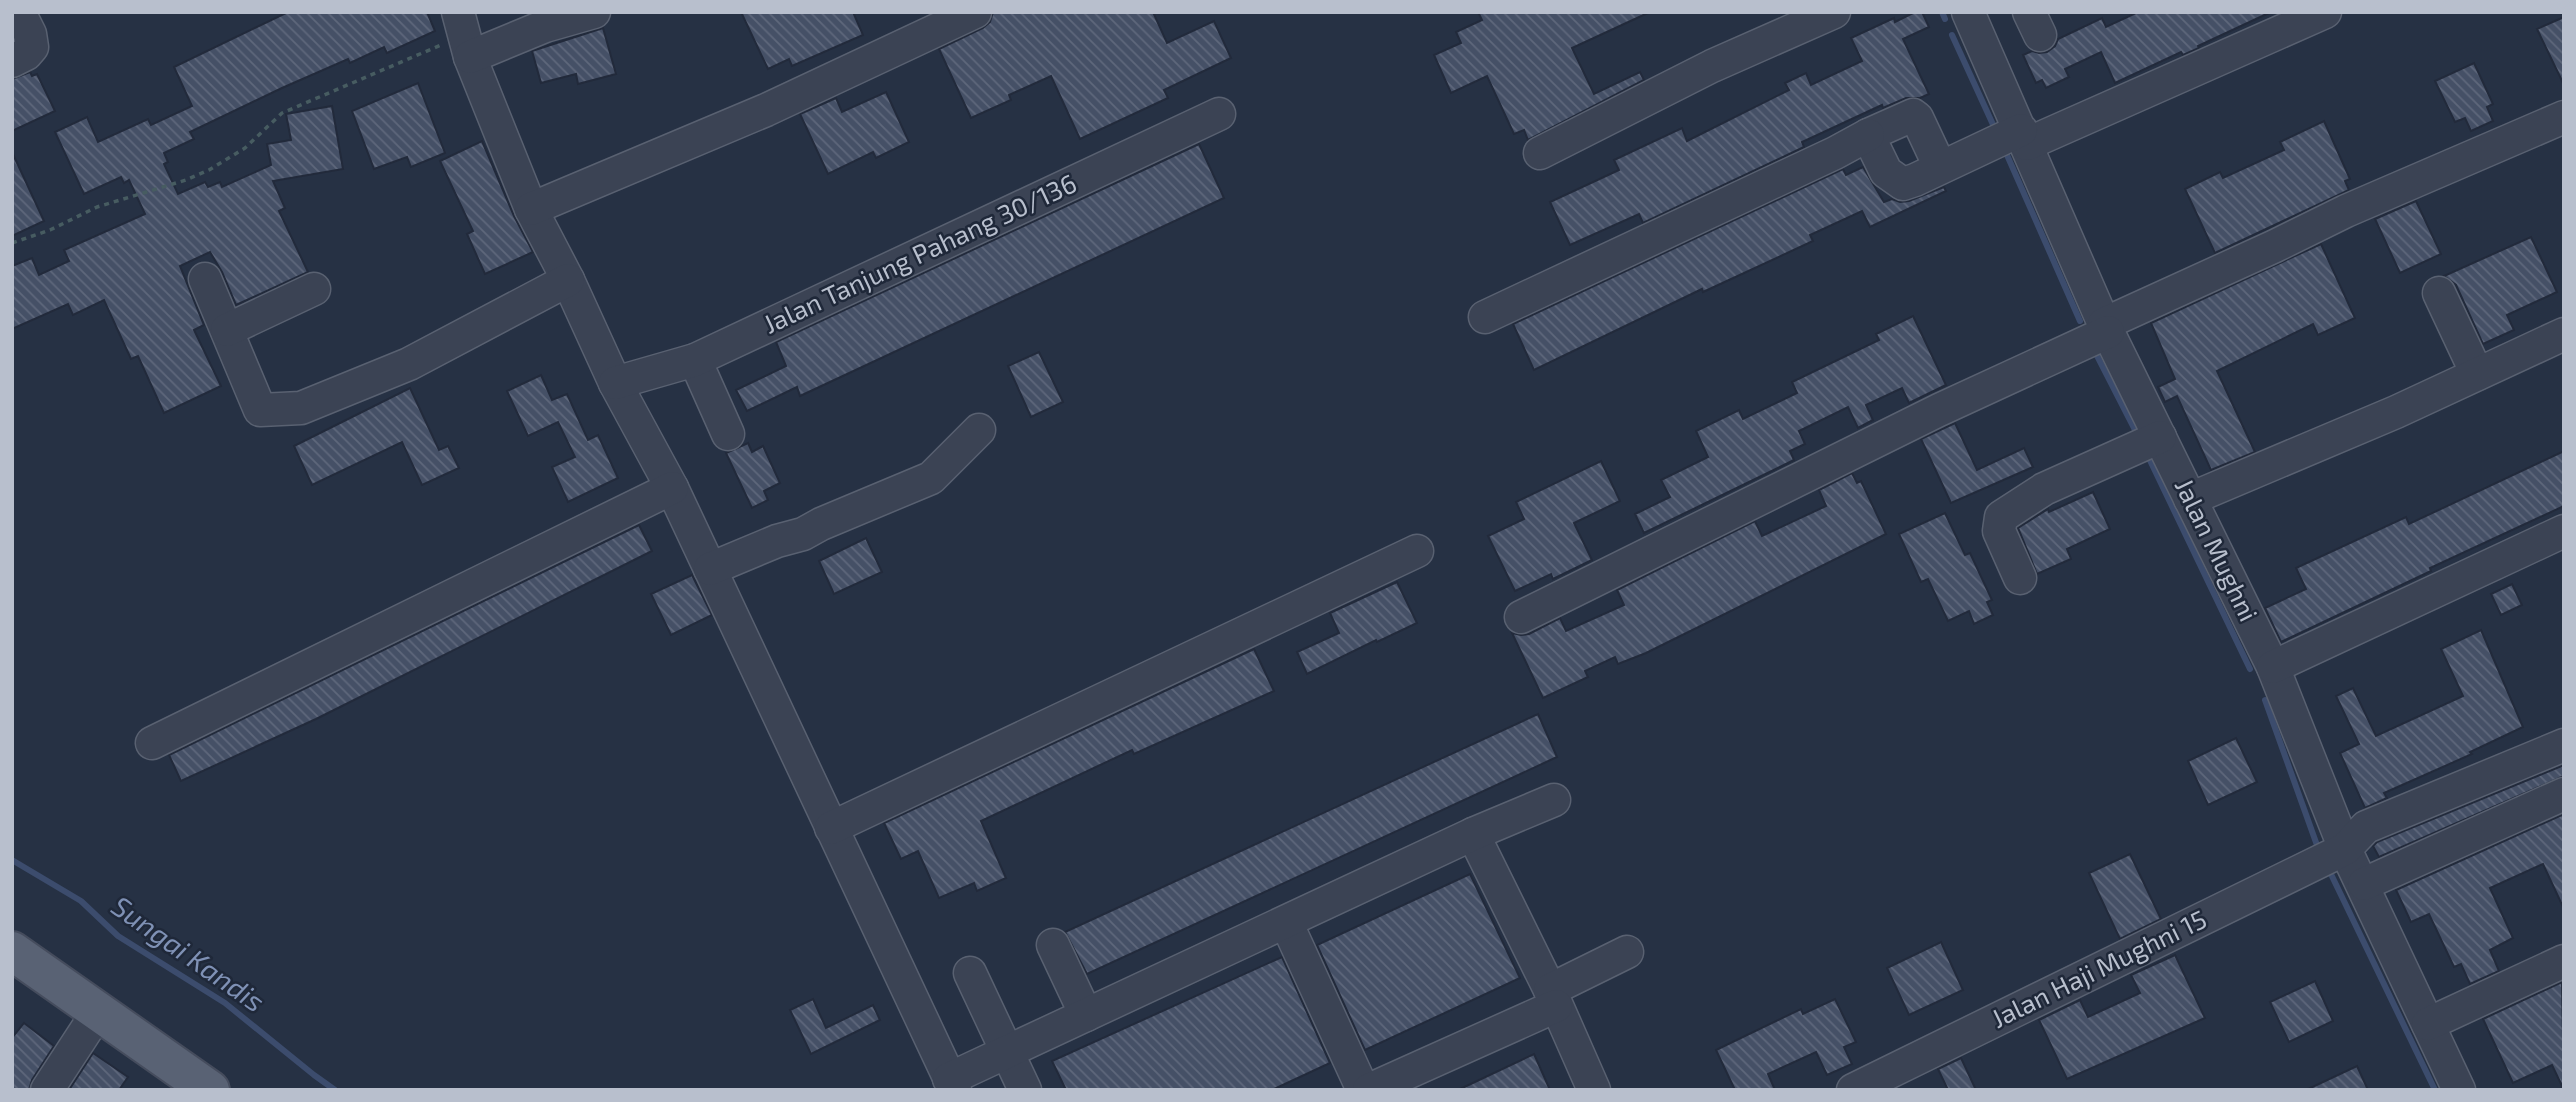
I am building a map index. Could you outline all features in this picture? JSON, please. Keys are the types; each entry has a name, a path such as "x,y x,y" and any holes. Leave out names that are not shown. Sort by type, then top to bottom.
{"main road":[{"path":"16,959 88,1028 210,1090"}],"street":[{"path":"12,61 26,54 32,47 30,34 19,12"},
{"path":"594,12 545,26 464,35 531,209 568,280 615,383 672,488 952,1084 1007,1052 1473,834 1554,800"},
{"path":"531,209 766,110 975,12"},
{"path":"1540,153 1712,66 1834,12"},
{"name":"Jalan Mughni","path":"1968,12 2155,439 2190,499 2273,667 2345,849 2364,884 2459,1090"},
{"path":"1868,135 1886,172 1903,184 1940,167 2024,137 2325,12"},
{"name":"Jalan Tanjung Pahang 30/136","path":"615,383 695,360 1219,114"},
{"path":"1485,317 1913,115 1917,118 1940,167"},
{"path":"1521,617 2346,211 2564,117"},
{"path":"205,279 260,410 301,408 409,364 568,280"},
{"path":"227,330 314,289"},
{"path":"2439,293 2477,374"},
{"path":"2190,499 2290,458 2564,334"},
{"path":"695,360 728,434"},
{"path":"710,569 776,541 803,534 931,478 979,430"},
{"path":"2020,578 1998,531 2001,517 2044,489 2155,439"},
{"path":"152,743 672,488"},
{"path":"2273,667 2564,531"},
{"path":"831,828 1417,551"},
{"name":"Jalan Haji Mughni 15","path":"1853,1090 2345,849 2366,827 2564,745"},
{"path":"2364,884 2564,794"},
{"path":"1473,834 1553,998 1594,1090"},
{"path":"1286,922 1363,1090"},
{"path":"1053,945 1086,1016"},
{"path":"1369,1090 1553,998 1627,952"},
{"path":"2428,1024 2564,961"},
{"path":"970,973 1025,1090"},
{"path":"47,1090 88,1028"}],"path":[{"path":"12,243 50,230 96,207 187,180 209,170 245,148 282,113 464,35"}],"building":[{"path":"288,12 427,12 435,31 387,53 384,47 350,63 348,59 282,88 190,132 194,139 164,153 168,162 164,164 178,194 205,182 208,187 220,182 222,187 271,165 267,144 291,140 286,114 332,106 343,169 273,181 285,208 279,211 308,272 236,305 210,252 180,266 204,325 194,330 221,386 164,413 138,356 131,359 104,300 73,315 68,304 12,329 12,266 32,258 39,275 69,261 64,250 145,214 129,180 124,183 121,177 84,194 55,132 87,117 98,142 148,119 151,125 192,106 174,67"},
{"path":"741,12 853,12 863,35 792,66 789,59 768,69"},
{"path":"993,12 1153,12 1167,43 1214,21 1231,58 1164,90 1168,98 1080,139 1051,76 1009,95 1011,100 971,118 939,49 983,28 990,22"},
{"path":"1478,12 1650,12 1572,48 1594,94 1640,72 1644,80 1528,140 1524,130 1514,134 1487,76 1451,93 1434,55 1461,43 1456,32 1482,20"},
{"path":"1915,12 1922,12 1929,27 1903,39 1929,94 1920,98 1906,98 1883,108 1882,105 1802,142 1804,147 1643,223 1639,214 1570,245 1550,202 1619,170 1614,160 1682,128 1687,141 1789,90 1785,83 1806,73 1811,85 1862,61 1851,38 1894,18 1895,22"},
{"path":"2138,12 2271,12 2198,46 2199,48 2183,55 2181,52 2115,83 2101,52 2065,69 2069,77 2046,88 2042,80 2036,83 2023,55 2032,51 2047,52 2055,46 2058,39 2102,18 2106,27"},
{"path":"2564,17 2564,85 2537,29"},
{"path":"603,28 616,74 578,84 576,74 541,83 532,51"},
{"path":"2474,63 2493,104 2487,107 2493,121 2471,131 2465,118 2455,122 2435,81"},
{"path":"30,72 32,76 37,74 55,111 12,131 12,79"},
{"path":"418,83 445,153 411,167 407,157 374,169 352,111"},
{"path":"886,92 909,142 876,158 873,152 828,174 800,114 836,98 842,112"},
{"path":"2324,121 2350,179 2345,181 2349,190 2215,253 2185,189 2220,172 2223,178 2284,150 2280,142"},
{"path":"482,141 514,216 533,252 485,274 467,234 473,231 440,161"},
{"path":"1199,144 1224,198 800,396 797,387 747,411 736,390 786,366 776,342"},
{"path":"12,152 44,221 12,236"},
{"path":"1863,167 1884,202 1892,199 1909,201 1944,187 1946,191 1870,227 1862,211 1810,235 1813,241 1703,292 1702,289 1534,370 1513,324 1843,169 1846,175"},
{"path":"2416,201 2441,254 2400,273 2375,219"},
{"path":"2531,237 2557,292 2507,315 2514,330 2483,344 2456,285 2444,276"},
{"path":"2321,244 2355,318 2318,335 2313,324 2217,371 2255,452 2211,470 2177,396 2165,402 2158,387 2175,379 2151,323"},
{"path":"1913,316 1946,385 1909,403 1902,388 1866,405 1873,420 1858,428 1848,407 1799,431 1805,444 1790,451 1794,460 1644,533 1635,514 1670,497 1661,480 1708,457 1696,431 1739,410 1743,419 1797,393 1792,382 1879,340 1876,334"},
{"path":"1039,352 1063,402 1031,417 1008,366"},
{"path":"541,375 552,400 567,394 588,440 598,435 618,478 568,502 552,467 575,457 558,422 528,436 507,391"},
{"path":"410,388 439,450 448,446 459,468 422,485 402,442 312,485 294,446"},
{"path":"1955,423 1977,470 2024,448 2033,467 1951,503 1921,439"},
{"path":"748,443 752,452 763,446 780,483 764,491 768,500 752,508 726,453"},
{"path":"2564,451 2564,506 2430,568 2431,571 2281,642 2265,608 2306,589 2296,568 2406,517 2409,524"},
{"path":"1601,461 1620,501 1574,523 1592,560 1553,579 1551,574 1515,591 1488,536 1524,519 1516,502"},
{"path":"1852,473 1857,483 1861,481 1886,534 1646,653 1618,664 1615,657 1585,671 1588,677 1543,698 1512,633 1529,634 1560,618 1566,631 1624,605 1617,590 1755,521 1762,536 1826,506 1819,490"},
{"path":"2093,492 2110,529 2067,549 2071,559 2037,574 2018,528 2048,509 2049,512"},
{"path":"1945,513 1965,555 1970,553 1992,600 1987,602 1993,615 1974,624 1969,611 1948,621 1928,579 1921,582 1899,534"},
{"path":"639,525 652,551 316,719 181,781 169,755"},
{"path":"866,538 882,572 834,594 819,561"},
{"path":"692,575 712,615 671,635 651,594"},
{"path":"1397,582 1417,623 1307,674 1297,652 1339,633 1330,613"},
{"path":"2512,584 2522,605 2501,615 2491,594"},
{"path":"2481,630 2523,727 2470,752 2472,754 2384,793 2387,798 2365,808 2340,753 2359,744 2336,696 2353,688 2376,736 2463,696 2441,649"},
{"path":"1254,649 1274,691 1134,754 1132,750 981,821 1006,878 977,891 974,883 939,898 918,851 901,859 884,823"},
{"path":"1538,714 1557,757 1087,974 1065,932"},
{"path":"2236,738 2257,782 2208,805 2188,761"},
{"path":"2564,765 2564,776 2379,857 2373,846 2377,842"},
{"path":"2564,814 2564,909 2543,864 2490,888 2513,938 2490,950 2499,971 2470,984 2461,964 2454,967 2429,914 2411,922 2396,890"},
{"path":"2130,854 2161,919 2120,939 2089,873"},
{"path":"1470,874 1520,978 1365,1050 1317,945"},
{"path":"1941,942 1963,990 1909,1015 1887,968"},
{"path":"2175,955 2205,1018 2067,1079 2039,1020 2080,1000 2088,1017 2140,993 2131,975"},
{"path":"1282,957 1330,1063 1272,1090 1066,1090 1052,1061"},
{"path":"2315,981 2333,1021 2289,1042 2270,1002"},
{"path":"2562,982 2564,1090 2552,1065 2513,1083 2483,1019"},
{"path":"813,999 826,1028 873,1005 880,1020 811,1054 790,1010"},
{"path":"1835,999 1856,1042 1844,1047 1852,1064 1827,1075 1816,1052 1768,1074 1775,1090 1735,1090 1716,1050 1801,1009 1803,1014"},
{"path":"24,1023 54,1046 32,1080 29,1090 12,1090 12,1038"},
{"path":"93,1053 128,1077 119,1090 69,1090"},
{"path":"1534,1054 1550,1090 1458,1090"},
{"path":"1961,1058 1976,1090 1948,1090 1938,1069"},
{"path":"2357,1066 2368,1090 2306,1090"}],"waterway":[{"path":"1942,12 1945,19"},
{"path":"1952,35 1995,129"},
{"path":"2007,155 2080,321"},
{"path":"2094,350 2138,436"},
{"path":"2146,452 2250,669"},
{"path":"2265,700 2318,848"},
{"name":"Sungai Kandis","path":"12,860 81,901 118,936 225,1003 335,1090"},
{"path":"2329,870 2435,1090"}]}
